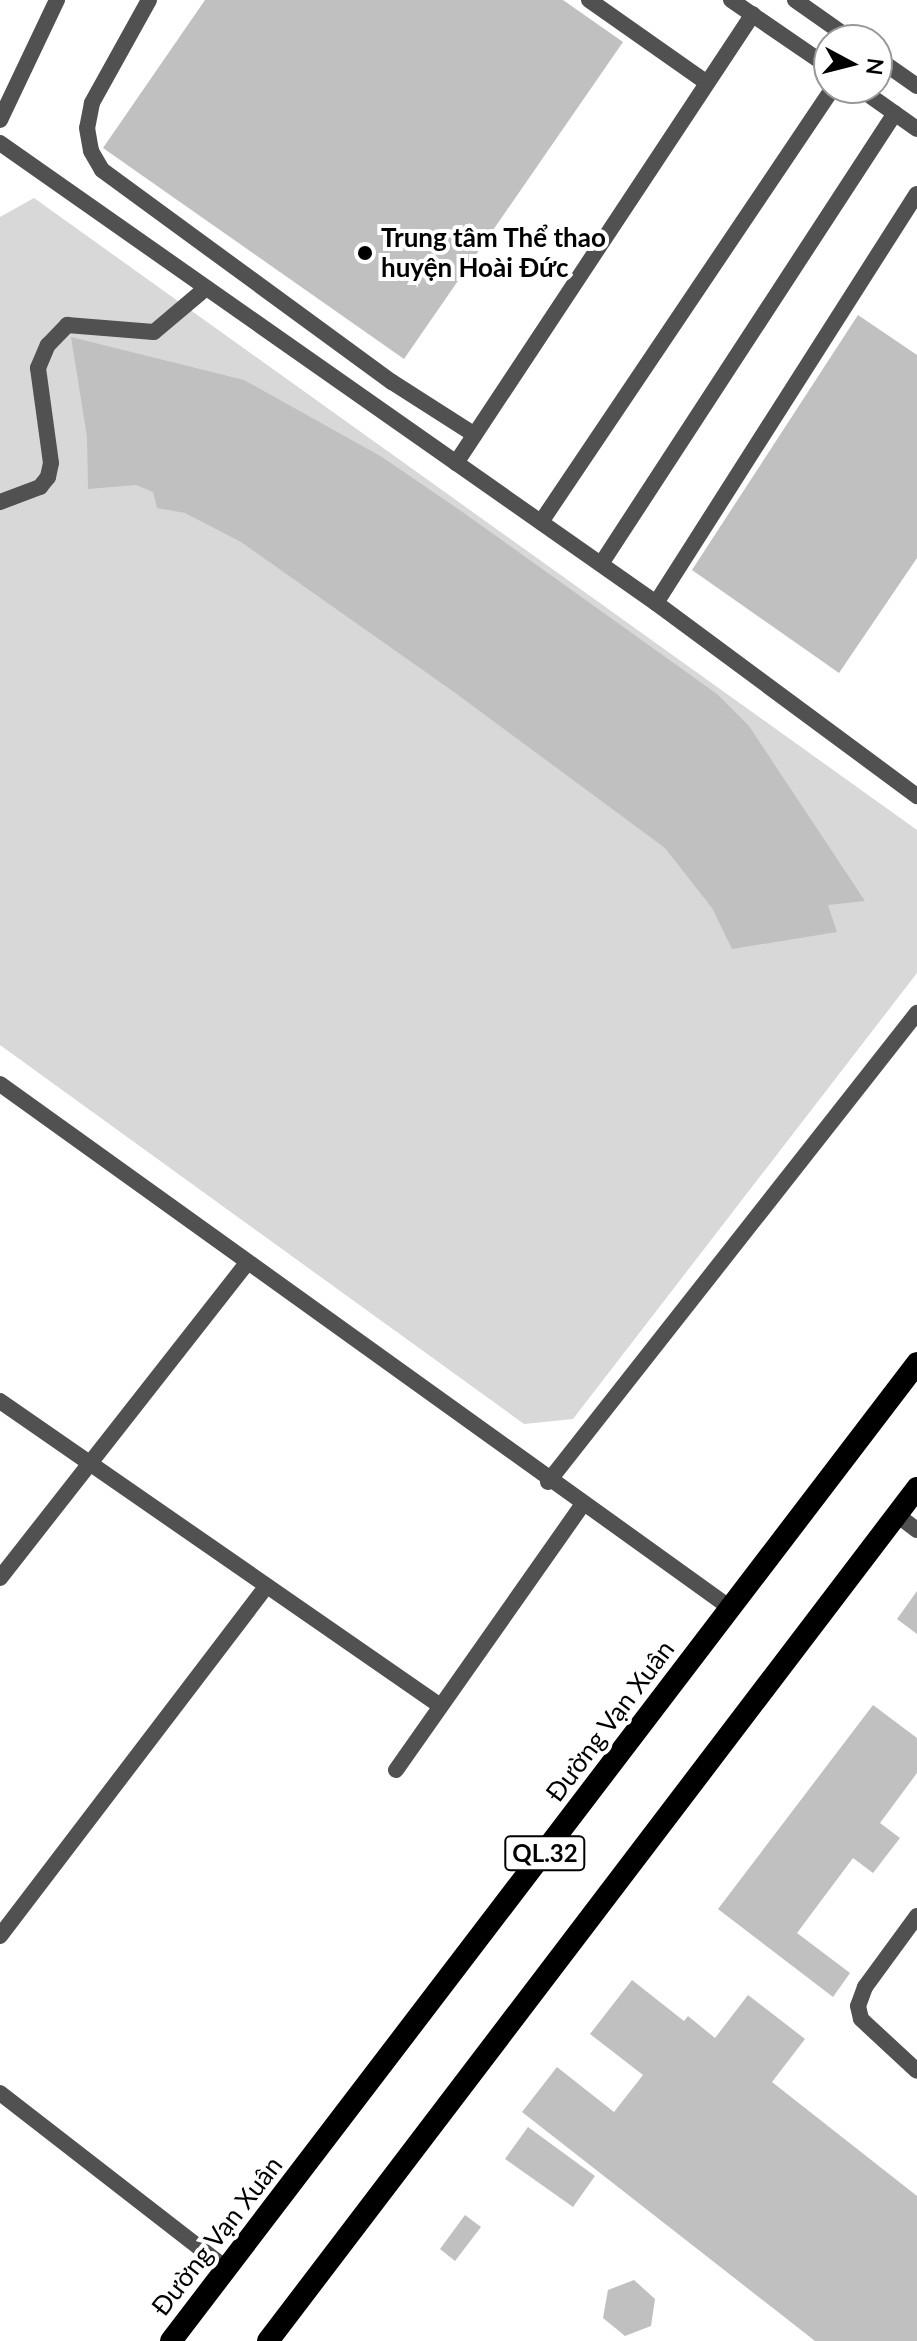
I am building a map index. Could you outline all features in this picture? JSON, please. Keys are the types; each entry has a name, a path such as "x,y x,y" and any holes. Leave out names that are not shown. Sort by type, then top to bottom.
{"highway":[{"name":"Đường Vạn Xuân","path":"171,2341 917,1363"},
{"name":"QL.32","path":"268,2341 917,1488"}],"street":[{"path":"0,120 57,0"},
{"path":"149,0 92,103 87,128 102,170 392,382 475,435"},
{"path":"589,0 707,83"},
{"path":"731,0 813,56"},
{"path":"795,0 829,24"},
{"path":"456,463 753,14"},
{"path":"893,69 917,86"},
{"path":"541,522 822,104"},
{"path":"882,104 917,129"},
{"path":"601,564 895,113"},
{"path":"0,143 656,603 917,796"},
{"path":"656,603 917,194"},
{"path":"0,502 40,487 48,477 51,463 38,368 48,345 67,325 154,332 206,288"},
{"path":"548,1482 917,1013"},
{"path":"0,1084 548,1482 732,1609"},
{"path":"0,1578 93,1466 247,1263"},
{"path":"0,1401 439,1705"},
{"path":"396,1770 582,1505"},
{"path":"897,1515 917,1530"},
{"path":"0,1936 267,1586"},
{"path":"917,1916 865,1987 858,2006 861,2019 917,2071"},
{"path":"0,2093 227,2269"}],"shaded area":[{"path":"34,198 917,830 917,973 573,1419 524,1424 0,1045 0,217"}],"building":[{"name":"Trung tâm Thể thao huyện Hoài Đức","path":"205,0 563,0 623,42 404,359 103,148"},
{"path":"858,315 917,355 917,558 839,673 692,570"},
{"path":"71,337 244,380 382,457 464,513 717,694 749,726 865,901 828,905 837,932 732,949 712,908 665,848 454,692 241,542 185,513 157,508 153,492 136,485 88,489 87,437"},
{"path":"917,1591 917,1634 897,1619"},
{"path":"873,1705 917,1738 917,1773 880,1823 900,1838 873,1873 853,1858 797,1933 850,1973 833,1997 718,1909"},
{"path":"632,1980 684,2021 688,2016 715,2038 748,1995 805,2039 772,2082 917,2196 917,2341 815,2341 522,2112 557,2067 614,2112 643,2075 590,2034"},
{"path":"528,2127 595,2176 573,2207 505,2159"},
{"path":"465,2215 481,2227 455,2261 440,2249"},
{"path":"634,2280 655,2299 651,2326 625,2336 603,2318 608,2290"}],"place":[{"name":"Trung tâm Thể thao huyện Hoài Đức","path":"365,253"}]}
